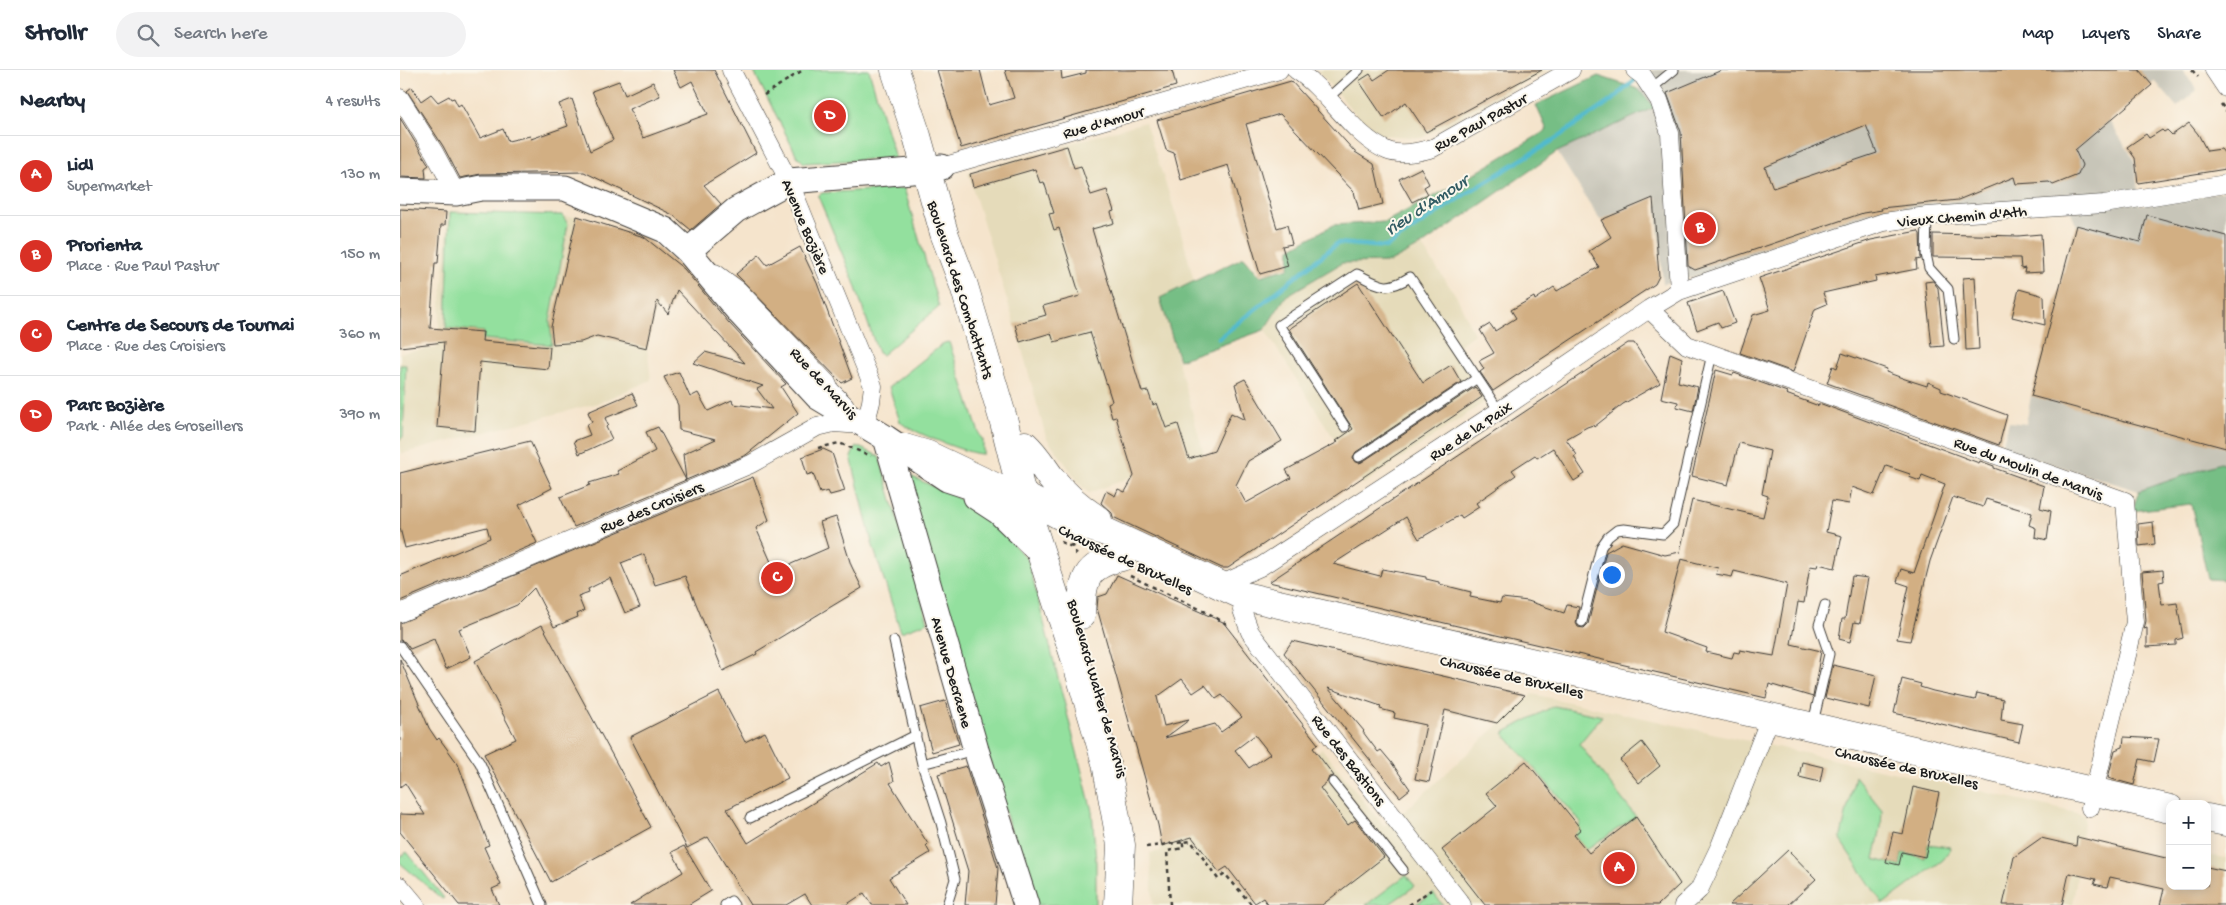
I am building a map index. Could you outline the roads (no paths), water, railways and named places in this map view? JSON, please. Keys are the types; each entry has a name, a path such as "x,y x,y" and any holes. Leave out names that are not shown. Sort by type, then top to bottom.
{"main road":[{"name":"Boulevard des Combattants","path":"895,70 967,250 1024,445 1034,507"},
{"path":"913,70 933,137 934,168"},
{"name":"Boulevard des Combattants","path":"934,168 944,233 1034,507"},
{"path":"1024,445 1038,458 1060,489 1072,502 1100,522 1106,532"},
{"name":"Chaussée de Bruxelles","path":"1034,507 1106,532 1187,569 1222,588 1268,603 1768,726 2091,800 2166,809"},
{"name":"Chaussée de Bruxelles","path":"1034,507 1125,566 1238,621 1768,726 1812,728 2091,800 2166,825"},
{"name":"Boulevard Walter de Marvis","path":"1034,507 1041,553 1106,763 1121,845 1118,905"},
{"name":"Boulevard Walter de Marvis","path":"1034,507 1080,615 1124,769 1136,846 1135,905"},
{"path":"1080,615 1085,578 1090,571 1104,561 1125,566"},
{"path":"2211,819 2226,822"},
{"path":"2211,836 2226,839"}],"street":[{"name":"Avenue Bozière","path":"732,70 788,181 873,386 871,402 876,431"},
{"name":"Rue d'Amour","path":"934,168 1279,70"},
{"name":"Rue Paul Pastur","path":"1296,70 1309,78 1368,140 1389,152 1414,153 1433,148 1571,70"},
{"path":"2214,70 2226,88"},
{"path":"1642,76 1664,109 1670,134 1678,292"},
{"path":"400,98 434,152 456,193"},
{"path":"688,251 736,210 788,181 934,168"},
{"name":"Vieux Chemin d'Ath","path":"1678,292 1884,222 1927,216 2104,204 2226,184"},
{"name":"Rue de Marvis","path":"400,191 456,193 474,200 560,203 592,200 665,230 688,251 812,392 876,431"},
{"name":"Rue de la Paix","path":"1222,588 1231,580 1260,566 1499,411 1649,309 1678,292"},
{"name":"Rue du Moulin de Marvis","path":"1649,309 1687,345 2125,501 2135,622 2091,800"},
{"name":"Rue des Croisiers","path":"400,613 758,460 817,426 834,423 876,431"},
{"name":"Chaussée de Bruxelles","path":"876,431 929,450 1034,507"},
{"name":"Chaussée de Bruxelles","path":"876,431 946,479 1034,507"},
{"name":"Avenue Decraene","path":"876,431 896,472 976,750 1026,905"},
{"path":"946,479 998,512 1041,553"},
{"path":"1260,566 1260,588 1268,603"},
{"name":"Rue des Bastions","path":"1238,621 1250,632 1462,905"},
{"path":"1683,905 1699,890 1703,882 1720,846 1768,726"},
{"path":"400,886 416,905"}],"lane":[{"path":"1328,98 1360,70"},
{"path":"1642,76 1674,70"},
{"path":"1927,216 1926,254 1929,268 1948,289 1954,338"},
{"path":"1345,427 1279,325 1357,274 1378,285 1394,286 1410,277 1499,411"},
{"path":"1582,622 1601,547 1608,537 1617,530 1624,529 1663,534 1673,524 1712,354"},
{"path":"1359,457 1476,379"},
{"path":"1812,728 1829,654 1819,625 1825,605"},
{"path":"894,641 922,764 941,823 955,879 947,905"},
{"path":"400,646 480,763 542,905"},
{"path":"750,818 916,735"},
{"path":"922,764 976,750"},
{"path":"1333,782 1403,870"},
{"path":"725,905 731,901 734,905"}],"waterway":[{"name":"rieu d'Amour","path":"1219,338 1338,243 1386,247 1467,193 1552,141 1612,100 1638,77"}],"place":[{"name":"Parc Bozière","path":"830,116"},
{"name":"Prorienta","path":"1700,228"},
{"name":"Centre de Secours de Tournai","path":"777,578"},
{"name":"Lidl","path":"1619,868"}]}
